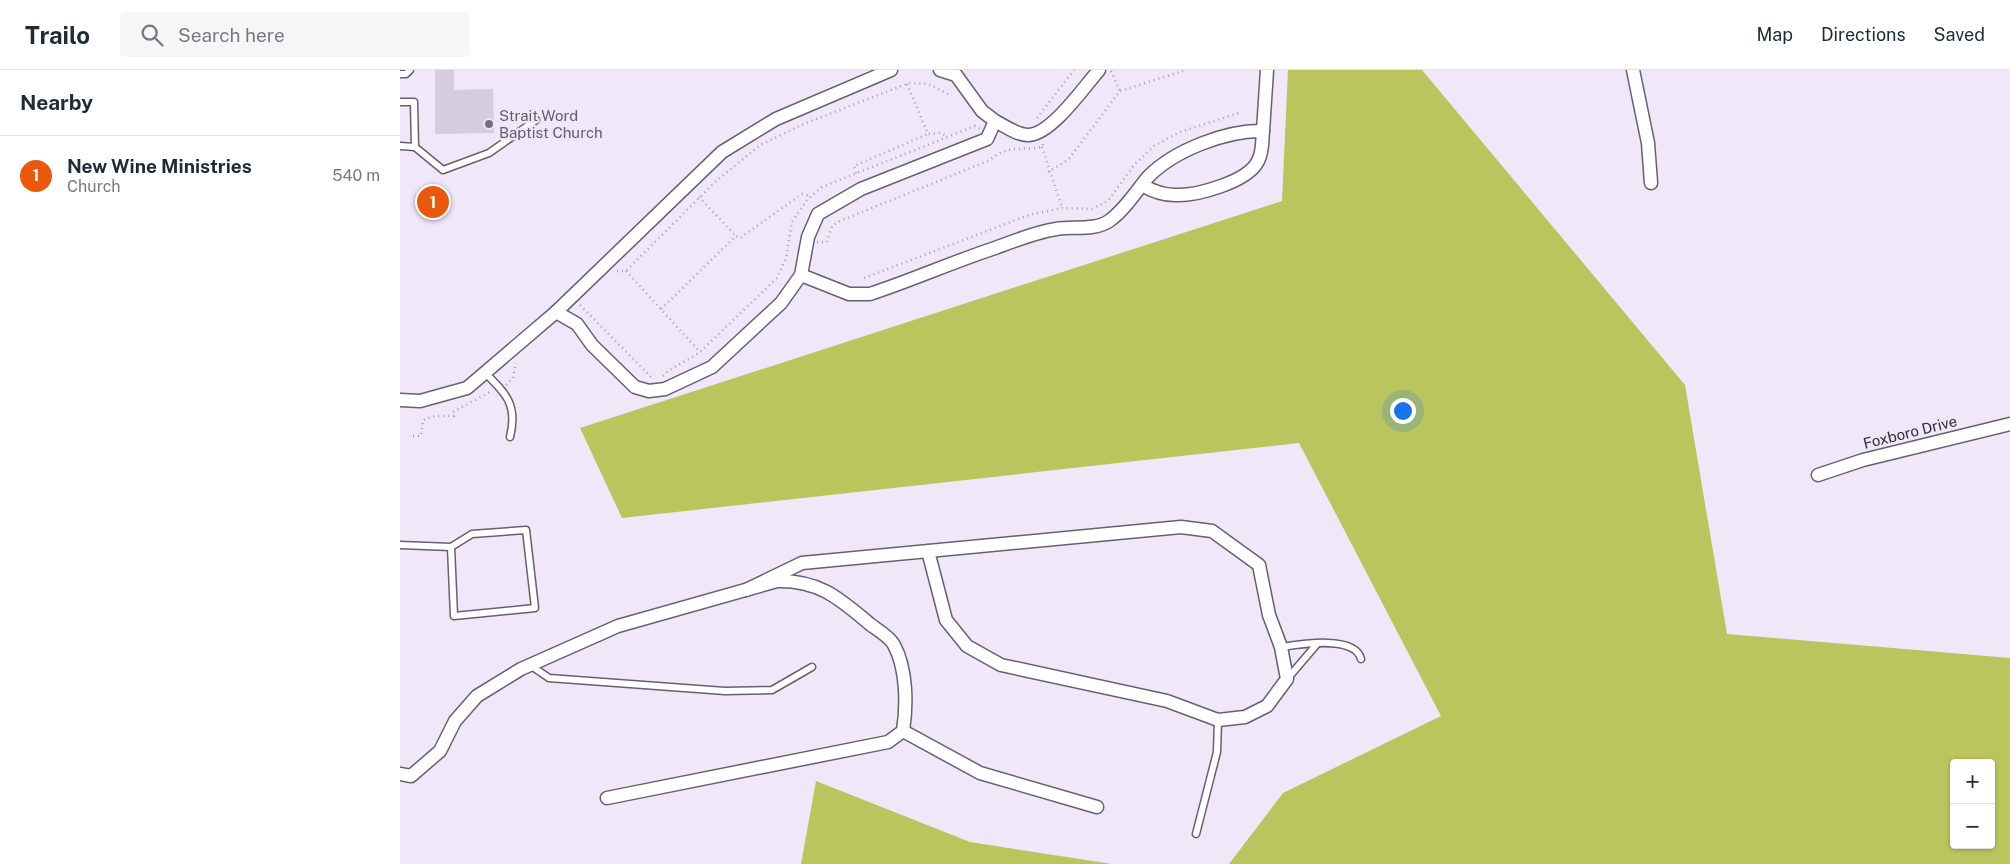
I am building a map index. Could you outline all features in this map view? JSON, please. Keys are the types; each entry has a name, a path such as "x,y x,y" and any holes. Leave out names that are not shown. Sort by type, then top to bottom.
{"street":[{"path":"400,400 420,401 467,388 556,312 722,152 776,120 891,70"},
{"path":"940,70 956,75 982,111 995,121 1026,136 1037,134 1053,122 1099,70"},
{"path":"1142,185 1154,192 1174,195 1191,194 1224,185 1250,171 1258,162 1262,149 1266,70"},
{"path":"1633,70 1648,143 1651,183"},
{"path":"556,312 577,324 592,345 636,386 650,391 665,389 712,367 781,303 802,275 808,237 818,214 861,189 987,139 995,121"},
{"path":"802,275 849,294 870,294 1016,240 1056,229 1106,223 1116,216 1164,162 1187,149 1248,130 1263,131"},
{"name":"Foxboro Drive","path":"1818,475 1863,460 2010,424"},
{"path":"746,590 802,563 928,551 1181,527 1212,530 1259,565 1269,615 1282,647 1287,679 1268,706 1245,717 1218,720 1166,701 1001,665 967,646 946,620 928,551"},
{"path":"400,774 411,776 440,751 455,720 477,696 530,665 618,626 777,581 794,580 834,594 894,643 903,673 905,718 903,731 888,742 607,798"},
{"path":"903,731 980,773 1097,807"}],"lane":[{"path":"400,74 406,74 410,70"},
{"path":"400,102 414,102 415,147"},
{"path":"400,146 415,147 443,170 489,153 536,120"},
{"path":"484,372 505,392 512,409 514,421 510,437"},
{"path":"400,545 452,547 472,534 526,530 535,608 454,616 452,547"},
{"path":"1282,647 1317,644 1353,647 1360,653 1362,659"},
{"path":"1287,679 1317,644"},
{"path":"530,665 548,678 725,691 772,690 812,667"},
{"path":"1196,834 1216,752 1218,720"}],"path":[{"path":"1038,122 1037,116 1074,70"},
{"path":"1110,70 1120,91"},
{"path":"1048,172 1068,160 1120,91 1186,70"},
{"path":"907,84 928,134"},
{"path":"626,271 699,197 732,166 760,144 806,123 907,84 928,84 950,95"},
{"path":"864,278 1029,215 1062,208 1092,209 1108,201 1134,165 1154,146 1180,132 1239,113"},
{"path":"661,377 671,368 689,361 700,352 777,278 786,258 792,222 811,196 822,187 946,136 975,126 981,129"},
{"path":"856,173 854,166 928,134 940,133 946,136"},
{"path":"1044,140 1042,147 1047,159 1048,172 1062,208"},
{"path":"816,249 817,242 827,242 832,226 840,220 990,160 1001,151 1010,148 1029,149 1042,147"},
{"path":"699,197 740,238 802,194 811,196"},
{"path":"661,309 736,236"},
{"path":"615,270 626,271 700,352"},
{"path":"575,308 586,298"},
{"path":"579,304 656,382"},
{"path":"413,436 421,436 423,420 435,416 454,416 453,412 490,392"}],"green space":[{"path":"1288,70 1422,70 1685,385 1727,634 2010,658 2010,864 1229,864 1283,793 1441,716 1299,443 622,518 580,428 1282,201"},
{"path":"816,781 970,842 1112,864 801,864"}],"building":[{"path":"435,70 454,70 454,90 493,89 494,133 435,134"}],"place":[{"name":"Strait Word Baptist Church","path":"489,124"},
{"name":"New Wine Ministries","path":"433,202"}]}
